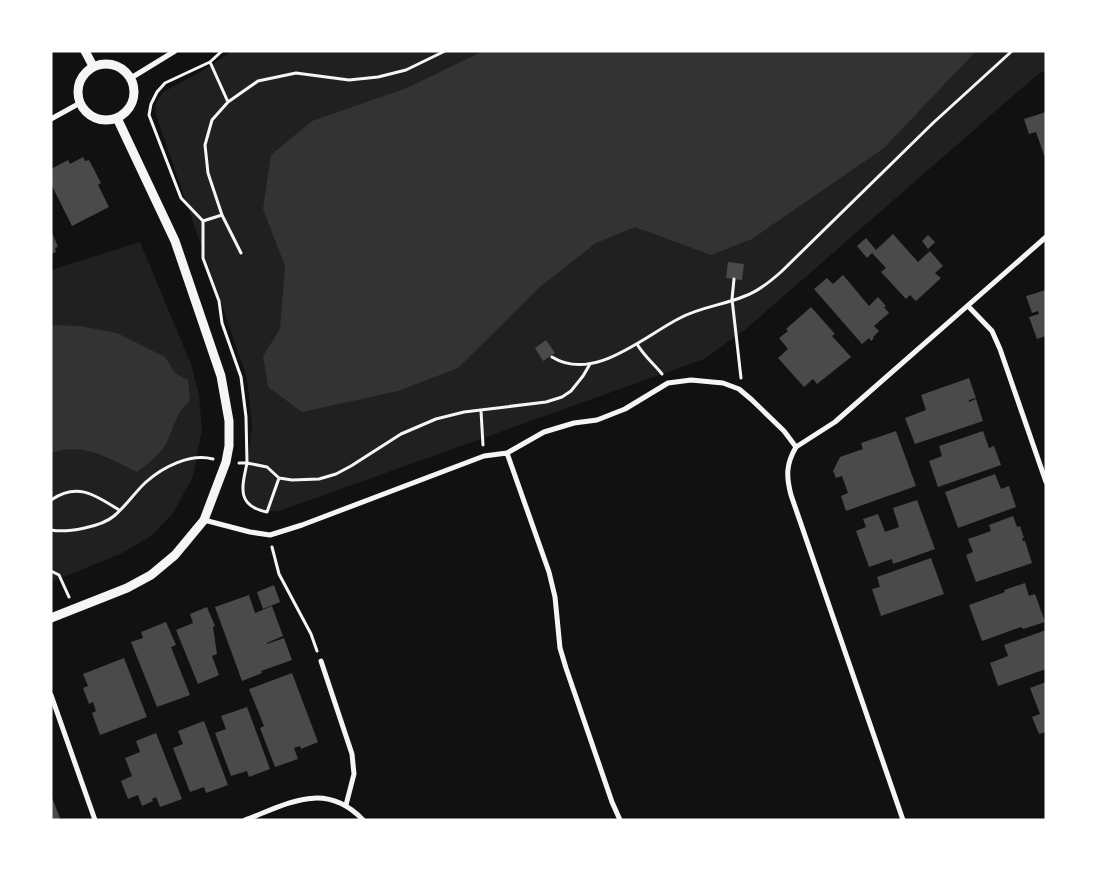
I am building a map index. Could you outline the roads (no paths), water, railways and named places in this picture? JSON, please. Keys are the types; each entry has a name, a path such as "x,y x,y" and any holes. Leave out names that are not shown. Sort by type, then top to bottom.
{"street":[{"path":"85,51 93,66"},
{"path":"131,78 175,51"},
{"path":"101,63 110,63 126,71 131,78 134,87 134,97 131,106 125,114 117,118 99,120 84,110 80,103 78,86 86,71 93,66 101,63"},
{"path":"51,119 80,103"},
{"path":"51,618 127,588 151,575 175,555 204,520 226,462 229,446 229,421 221,376 175,241 117,118"},
{"path":"903,820 791,495 786,470 789,459 796,447 835,422 1046,237"},
{"path":"968,306 992,331 1000,349 1046,482"},
{"path":"204,520 250,532 270,535 302,525 484,456 507,453 544,432 574,423 597,420 625,409 668,383 691,380 723,383 739,389 784,431 796,447"},
{"path":"507,453 549,572 555,597 560,648 566,668 612,802 620,820"},
{"path":"321,661 352,754 354,774 346,805"},
{"path":"51,695 96,820"},
{"path":"245,820 295,801 315,797 331,798 346,805 363,820"}]}
